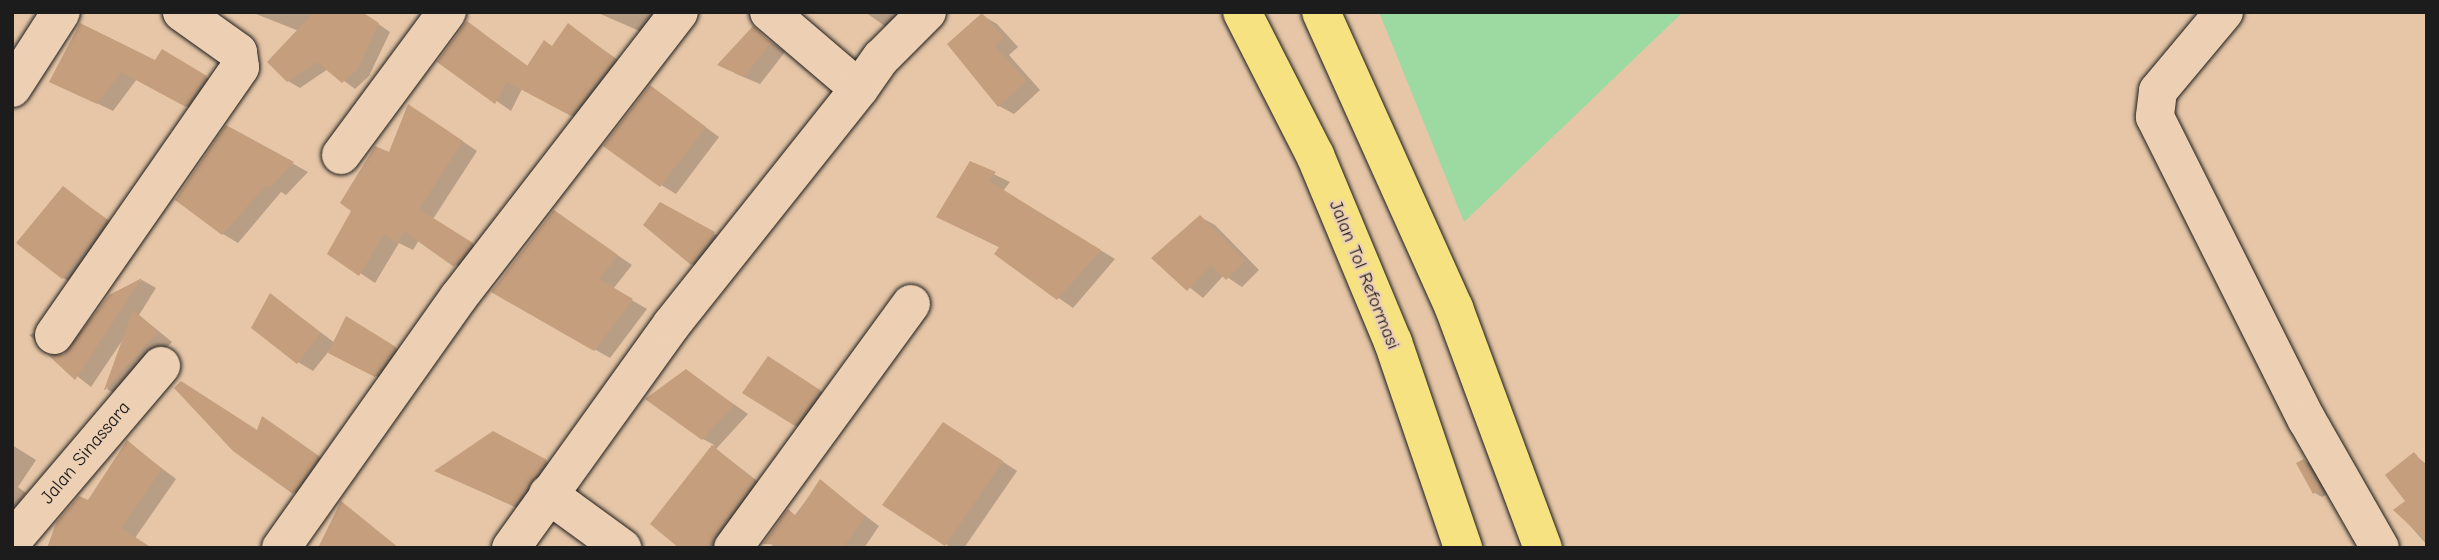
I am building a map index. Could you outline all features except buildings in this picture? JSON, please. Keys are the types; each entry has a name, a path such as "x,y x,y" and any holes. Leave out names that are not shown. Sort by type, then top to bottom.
{"highway":[{"name":"Jalan Tol Reformasi","path":"1242,12 1315,155 1388,329 1463,548"},
{"path":"1321,12 1454,308 1543,548"}],"street":[{"path":"12,88 61,12"},
{"path":"54,335 240,67 238,52 182,12"},
{"path":"341,155 447,12"},
{"path":"281,548 458,298 679,12"},
{"path":"769,12 859,89"},
{"path":"511,548 671,324 886,53 927,12"},
{"path":"2224,12 2158,91 2155,117 2307,420 2380,548"},
{"path":"733,548 911,304"},
{"name":"Jalan Sinassara","path":"12,541 161,366"},
{"path":"548,494 622,548"}],"green space":[{"path":"1379,12 1683,12 1464,222"}]}
